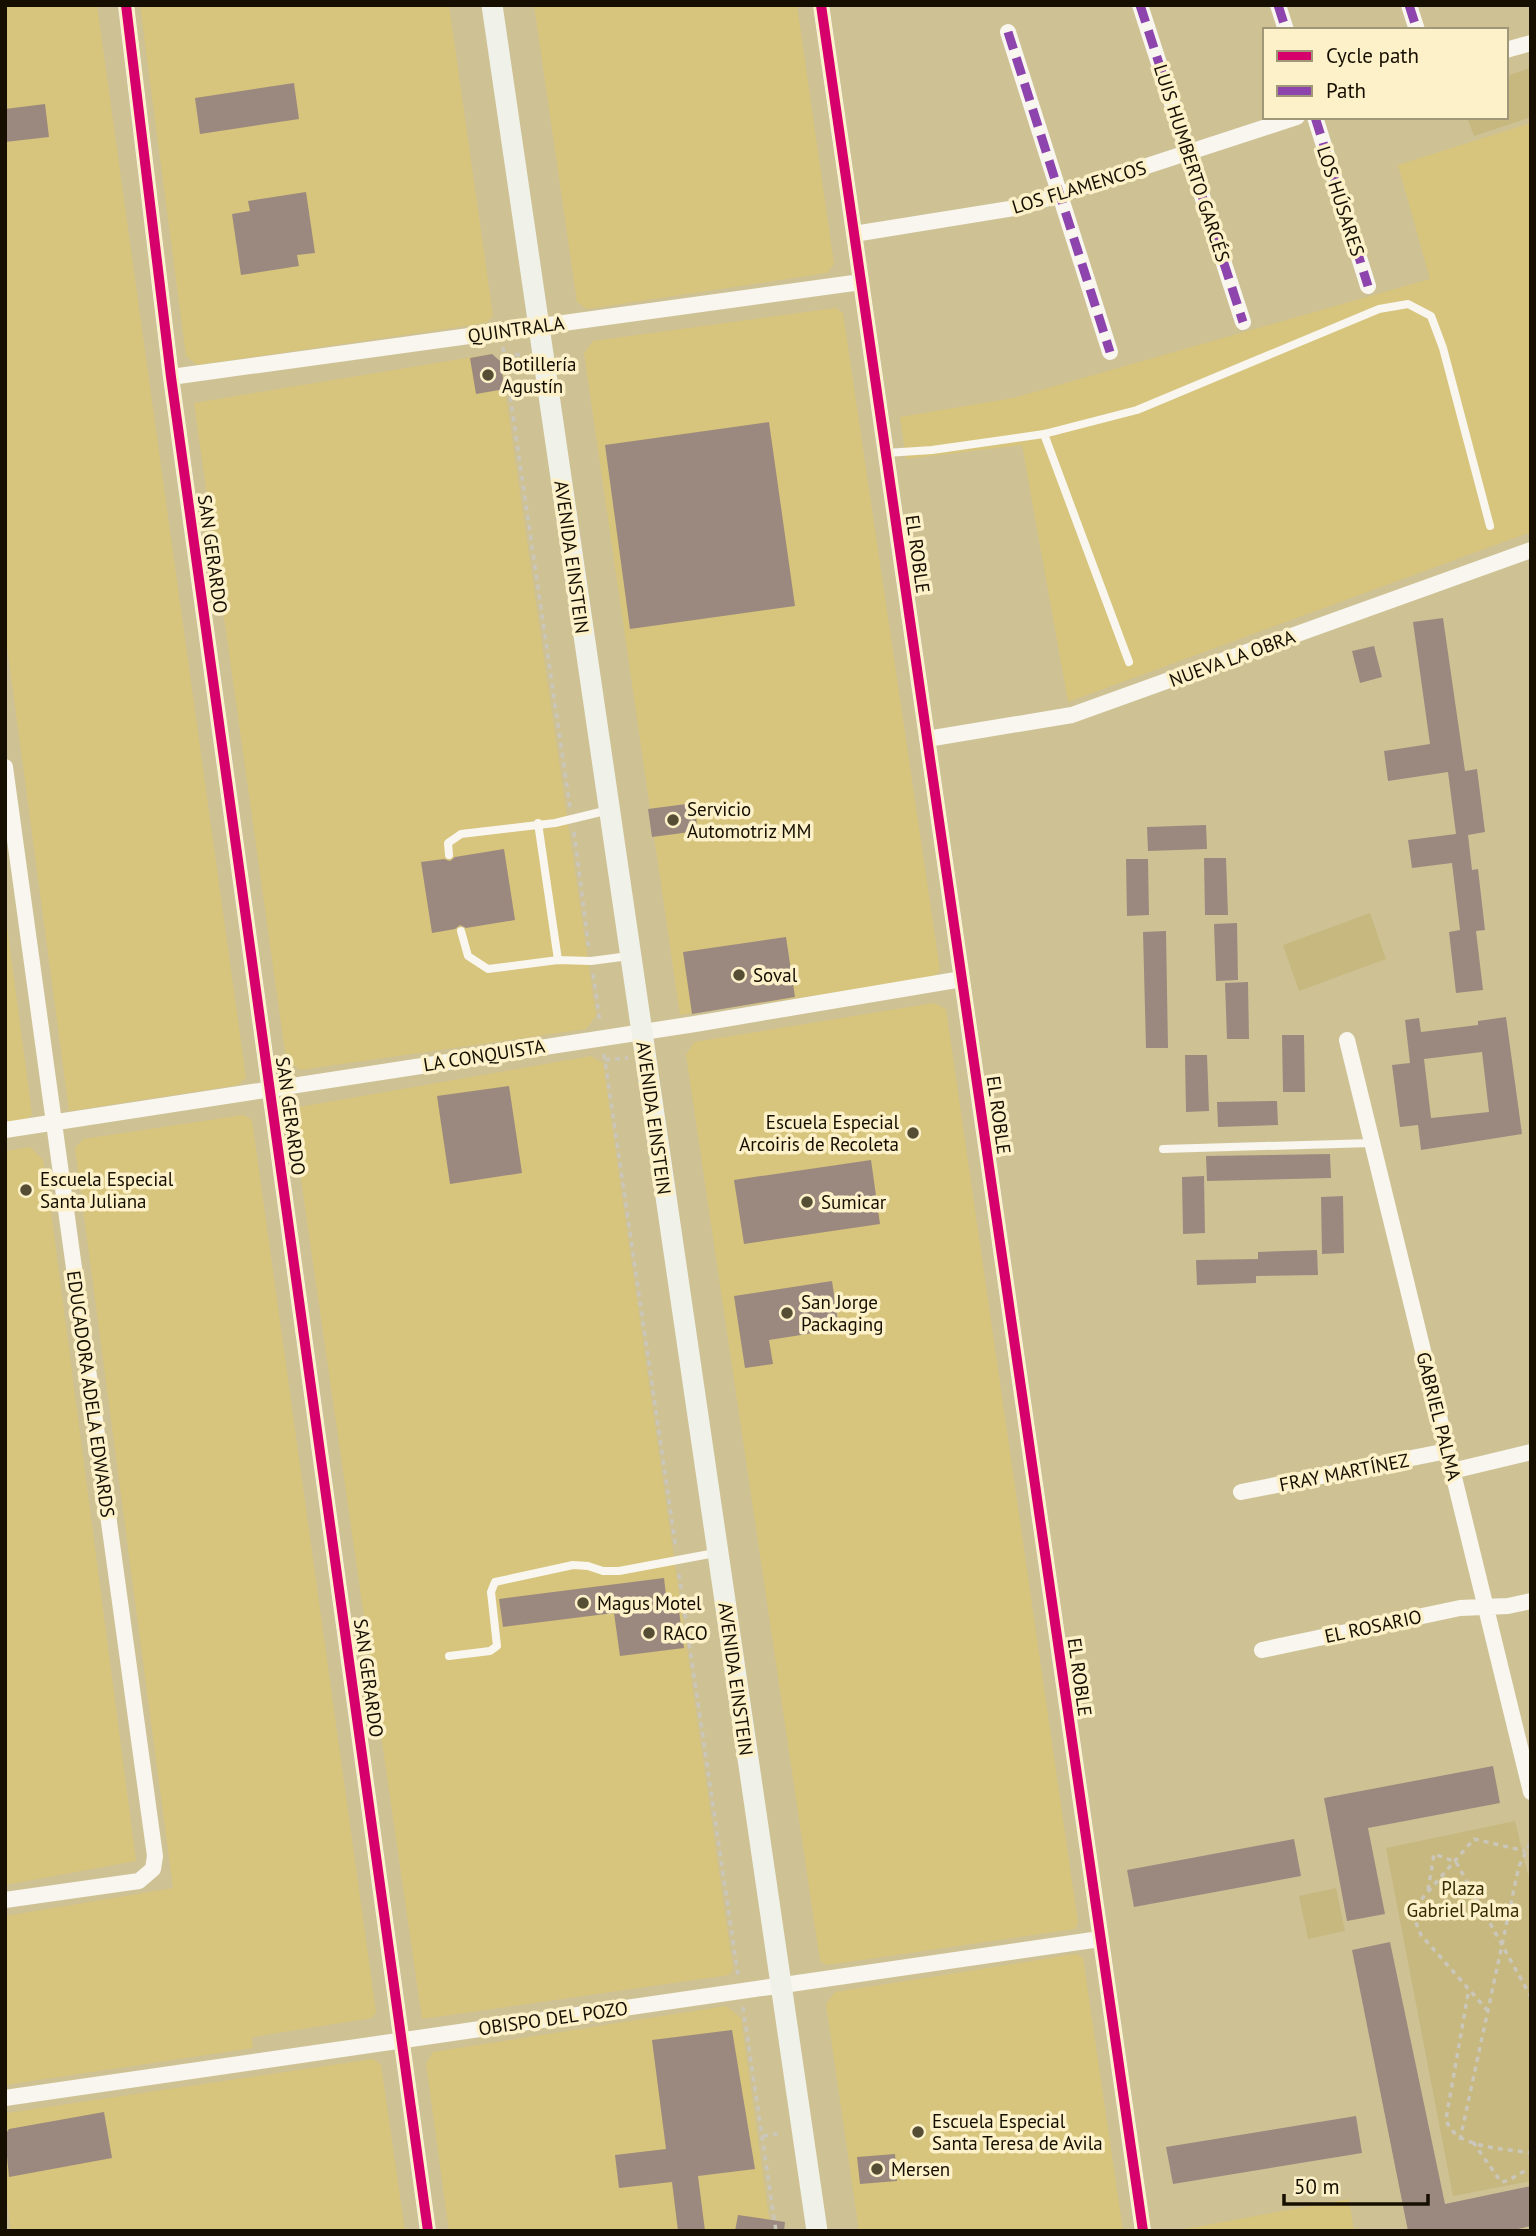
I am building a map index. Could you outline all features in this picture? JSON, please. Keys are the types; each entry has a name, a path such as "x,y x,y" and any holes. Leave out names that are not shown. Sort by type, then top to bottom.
{"main road":[{"name":"AVENIDA EINSTEIN","path":"492,5 817,2231"}],"street":[{"name":"SAN GERARDO","path":"126,5 171,377 428,2231"},
{"name":"EL ROBLE","path":"821,5 1143,2231"},
{"name":"LUIS HUMBERTO GARCÉS","path":"1140,5 1243,322"},
{"path":"1278,5 1285,28"},
{"path":"1409,5 1416,28"},
{"path":"1008,32 1110,352"},
{"path":"1508,50 1531,43"},
{"name":"LOS FLAMENCOS","path":"854,234 1003,211 1291,119"},
{"name":"LOS HÚSARES","path":"1316,119 1368,286"},
{"name":"QUINTRALA","path":"171,377 861,282"},
{"name":"NUEVA LA OBRA","path":"927,739 1060,719 1531,550"},
{"name":"EDUCADORA ADELA EDWARDS","path":"5,767 154,1863 149,1874 139,1881 5,1900"},
{"name":"LA CONQUISTA","path":"5,1130 962,979"},
{"name":"GABRIEL PALMA","path":"1347,1040 1485,1607 1528,1770 1531,1792"},
{"name":"FRAY MARTÍNEZ","path":"1241,1492 1447,1451"},
{"path":"1452,1471 1531,1452"},
{"name":"EL ROSARIO","path":"1262,1650 1460,1608 1531,1601"},
{"name":"OBISPO DEL POZO","path":"5,2098 1100,1939"}],"lane":[{"path":"886,453 932,450 1044,433 1137,410 1378,309 1408,304 1431,316 1439,337 1490,526"},
{"path":"1044,433 1129,662"},
{"path":"449,855 448,843 461,834 572,820 609,810"},
{"path":"538,823 558,960"},
{"path":"461,931 468,956 488,969 558,960 591,961 630,956"},
{"path":"1163,1149 1372,1143"},
{"path":"449,1656 490,1651 497,1646 491,1592 495,1582 573,1565 619,1571 718,1553"}],"path":[{"path":"500,331 776,2231"},
{"path":"1488,2011 1421,1935 1414,1918 1419,1902 1457,1862 1474,1839 1525,1852"},
{"path":"1460,2140 1502,1945 1525,1852 1531,1842"},
{"path":"1428,1892 1434,1854 1457,1862 1531,1997"},
{"path":"1469,1992 1447,2119 1449,2131 1460,2140 1531,2153"},
{"path":"1473,2142 1501,2182 1510,2182 1522,2171 1531,2170"}],"shaded area":[{"path":"5,5 97,5 246,1078 238,1085 69,1111 5,631"},
{"path":"140,5 449,5 493,316 486,323 197,365 186,356"},
{"path":"534,5 797,5 834,264 827,273 587,309 577,302"},
{"path":"1531,123 1531,532 1068,702 1022,445 906,459 900,417 1013,398 1430,279 1398,165"},
{"path":"836,308 843,313 940,970 934,978 680,1015 584,353 593,341"},
{"path":"491,354 500,361 505,389 596,1016 586,1029 300,1070 286,1059 194,403"},
{"path":"5,911 32,1114 25,1121 5,1124"},
{"path":"934,1003 946,1009 1078,1923 1075,1929 827,1965 820,1961 686,1055 694,1042"},
{"path":"591,1056 603,1063 733,1969 729,1975 422,2019 292,1117 299,1107"},
{"path":"243,1115 252,1120 376,2012 372,2018 252,2037 253,2048 5,2085 5,1916 173,1888 75,1148 83,1139"},
{"path":"30,1147 43,1160 52,1219 136,1861 5,1885 5,1151"},
{"path":"1076,1954 1083,1958 1123,2231 859,2231 826,2004 835,1992"},
{"path":"726,2006 741,2018 771,2231 449,2231 426,2064 433,2052"},
{"path":"373,2059 381,2065 405,2231 11,2231 5,2188 7,2113"},
{"path":"1349,2199 1354,2231 1173,2231"}],"green space":[{"path":"1531,68 1531,117 1474,136 1468,119 1508,119 1508,75"},
{"path":"1370,913 1386,959 1299,991 1283,945"},
{"name":"Plaza Gabriel Palma","path":"1515,1821 1531,1887 1531,2181 1453,2196 1386,1848"},
{"path":"1336,1888 1345,1931 1308,1939 1299,1896"}],"building":[{"path":"294,83 299,119 200,134 195,98"},
{"path":"45,104 49,137 5,142 5,109"},
{"path":"306,192 315,253 297,255 299,266 241,275 232,214 250,211 248,201"},
{"name":"Botillería Agustín","path":"492,354 500,361 505,389 476,394 470,358"},
{"path":"769,422 795,606 630,629 605,445"},
{"path":"1443,618 1465,771 1477,769 1485,832 1468,835 1472,870 1478,869 1485,930 1476,931 1483,990 1456,993 1449,932 1460,930 1452,863 1412,868 1408,840 1456,834 1448,772 1388,781 1384,751 1430,744 1413,622"},
{"path":"1374,646 1382,677 1360,683 1352,651"},
{"name":"Servicio Automotriz MM","path":"694,803 698,831 652,837 648,809"},
{"path":"1206,825 1207,849 1148,851 1147,827"},
{"path":"504,849 515,920 466,928 460,925 455,929 432,933 421,862 444,859 450,861 455,857"},
{"path":"1204,858 1226,858 1228,915 1205,915"},
{"path":"1126,859 1148,859 1149,915 1127,916"},
{"path":"1237,923 1238,980 1216,981 1214,924"},
{"path":"1166,931 1168,1048 1146,1048 1143,932"},
{"name":"Soval","path":"786,937 795,997 692,1014 683,952"},
{"path":"1248,982 1249,1039 1227,1039 1225,983"},
{"path":"1506,1017 1522,1134 1421,1150 1418,1125 1400,1127 1392,1065 1410,1063 1405,1020 1419,1018 1421,1032 1478,1025 1478,1021","holes":["1482,1052 1489,1112 1431,1118 1424,1059"]},
{"path":"1282,1035 1304,1035 1305,1092 1283,1092"},
{"path":"1185,1055 1207,1055 1209,1111 1186,1112"},
{"path":"509,1086 522,1173 450,1184 437,1096"},
{"path":"1277,1101 1278,1125 1218,1127 1217,1102"},
{"path":"1330,1154 1331,1178 1207,1181 1206,1156"},
{"name":"Sumicar","path":"871,1160 880,1224 744,1244 734,1180"},
{"path":"1204,1176 1205,1233 1183,1234 1182,1177"},
{"path":"1343,1196 1344,1253 1322,1254 1321,1197"},
{"path":"1317,1250 1318,1275 1256,1276 1256,1283 1197,1285 1196,1260 1258,1259 1258,1252"},
{"name":"San Jorge Packaging","path":"832,1281 839,1329 769,1340 773,1364 745,1368 734,1296"},
{"name":"Magus Motel","path":"664,1578 668,1612 679,1611 684,1648 620,1656 614,1613 503,1627 499,1599"},
{"path":"1493,1766 1500,1803 1368,1828 1385,1914 1347,1921 1324,1798"},
{"path":"1294,1839 1301,1876 1134,1907 1127,1870"},
{"path":"1390,1942 1445,2204 1531,2186 1531,2226 1509,2231 1408,2231 1352,1950"},
{"path":"732,2030 755,2169 698,2176 705,2231 678,2231 672,2182 619,2188 615,2155 666,2149 652,2040"},
{"path":"104,2112 112,2158 9,2177 5,2135 9,2129"},
{"path":"1356,2116 1362,2153 1173,2184 1166,2147"},
{"name":"Mersen","path":"895,2154 897,2181 860,2184 857,2157"},
{"path":"738,2215 785,2222 784,2231 735,2231"}],"marked path":[{"path":"1140,5 1243,322"},
{"path":"1278,5 1285,28"},
{"path":"1409,5 1416,28"},
{"path":"1008,32 1110,352"},
{"path":"1316,119 1368,286"}],"cycle path":[{"path":"126,5 171,377 428,2231"},
{"path":"821,5 1143,2231"}],"place":[{"name":"Botillería Agustín","path":"488,375"},
{"name":"Servicio Automotriz MM","path":"673,820"},
{"name":"Soval","path":"739,975"},
{"name":"Escuela Especial Arcoiris de Recoleta","path":"913,1133"},
{"name":"Escuela Especial Santa Juliana","path":"26,1190"},
{"name":"Sumicar","path":"807,1202"},
{"name":"San Jorge Packaging","path":"787,1313"},
{"name":"Magus Motel","path":"583,1603"},
{"name":"RACO","path":"649,1633"},
{"name":"Escuela Especial Santa Teresa de Avila","path":"918,2132"},
{"name":"Mersen","path":"877,2169"}]}
